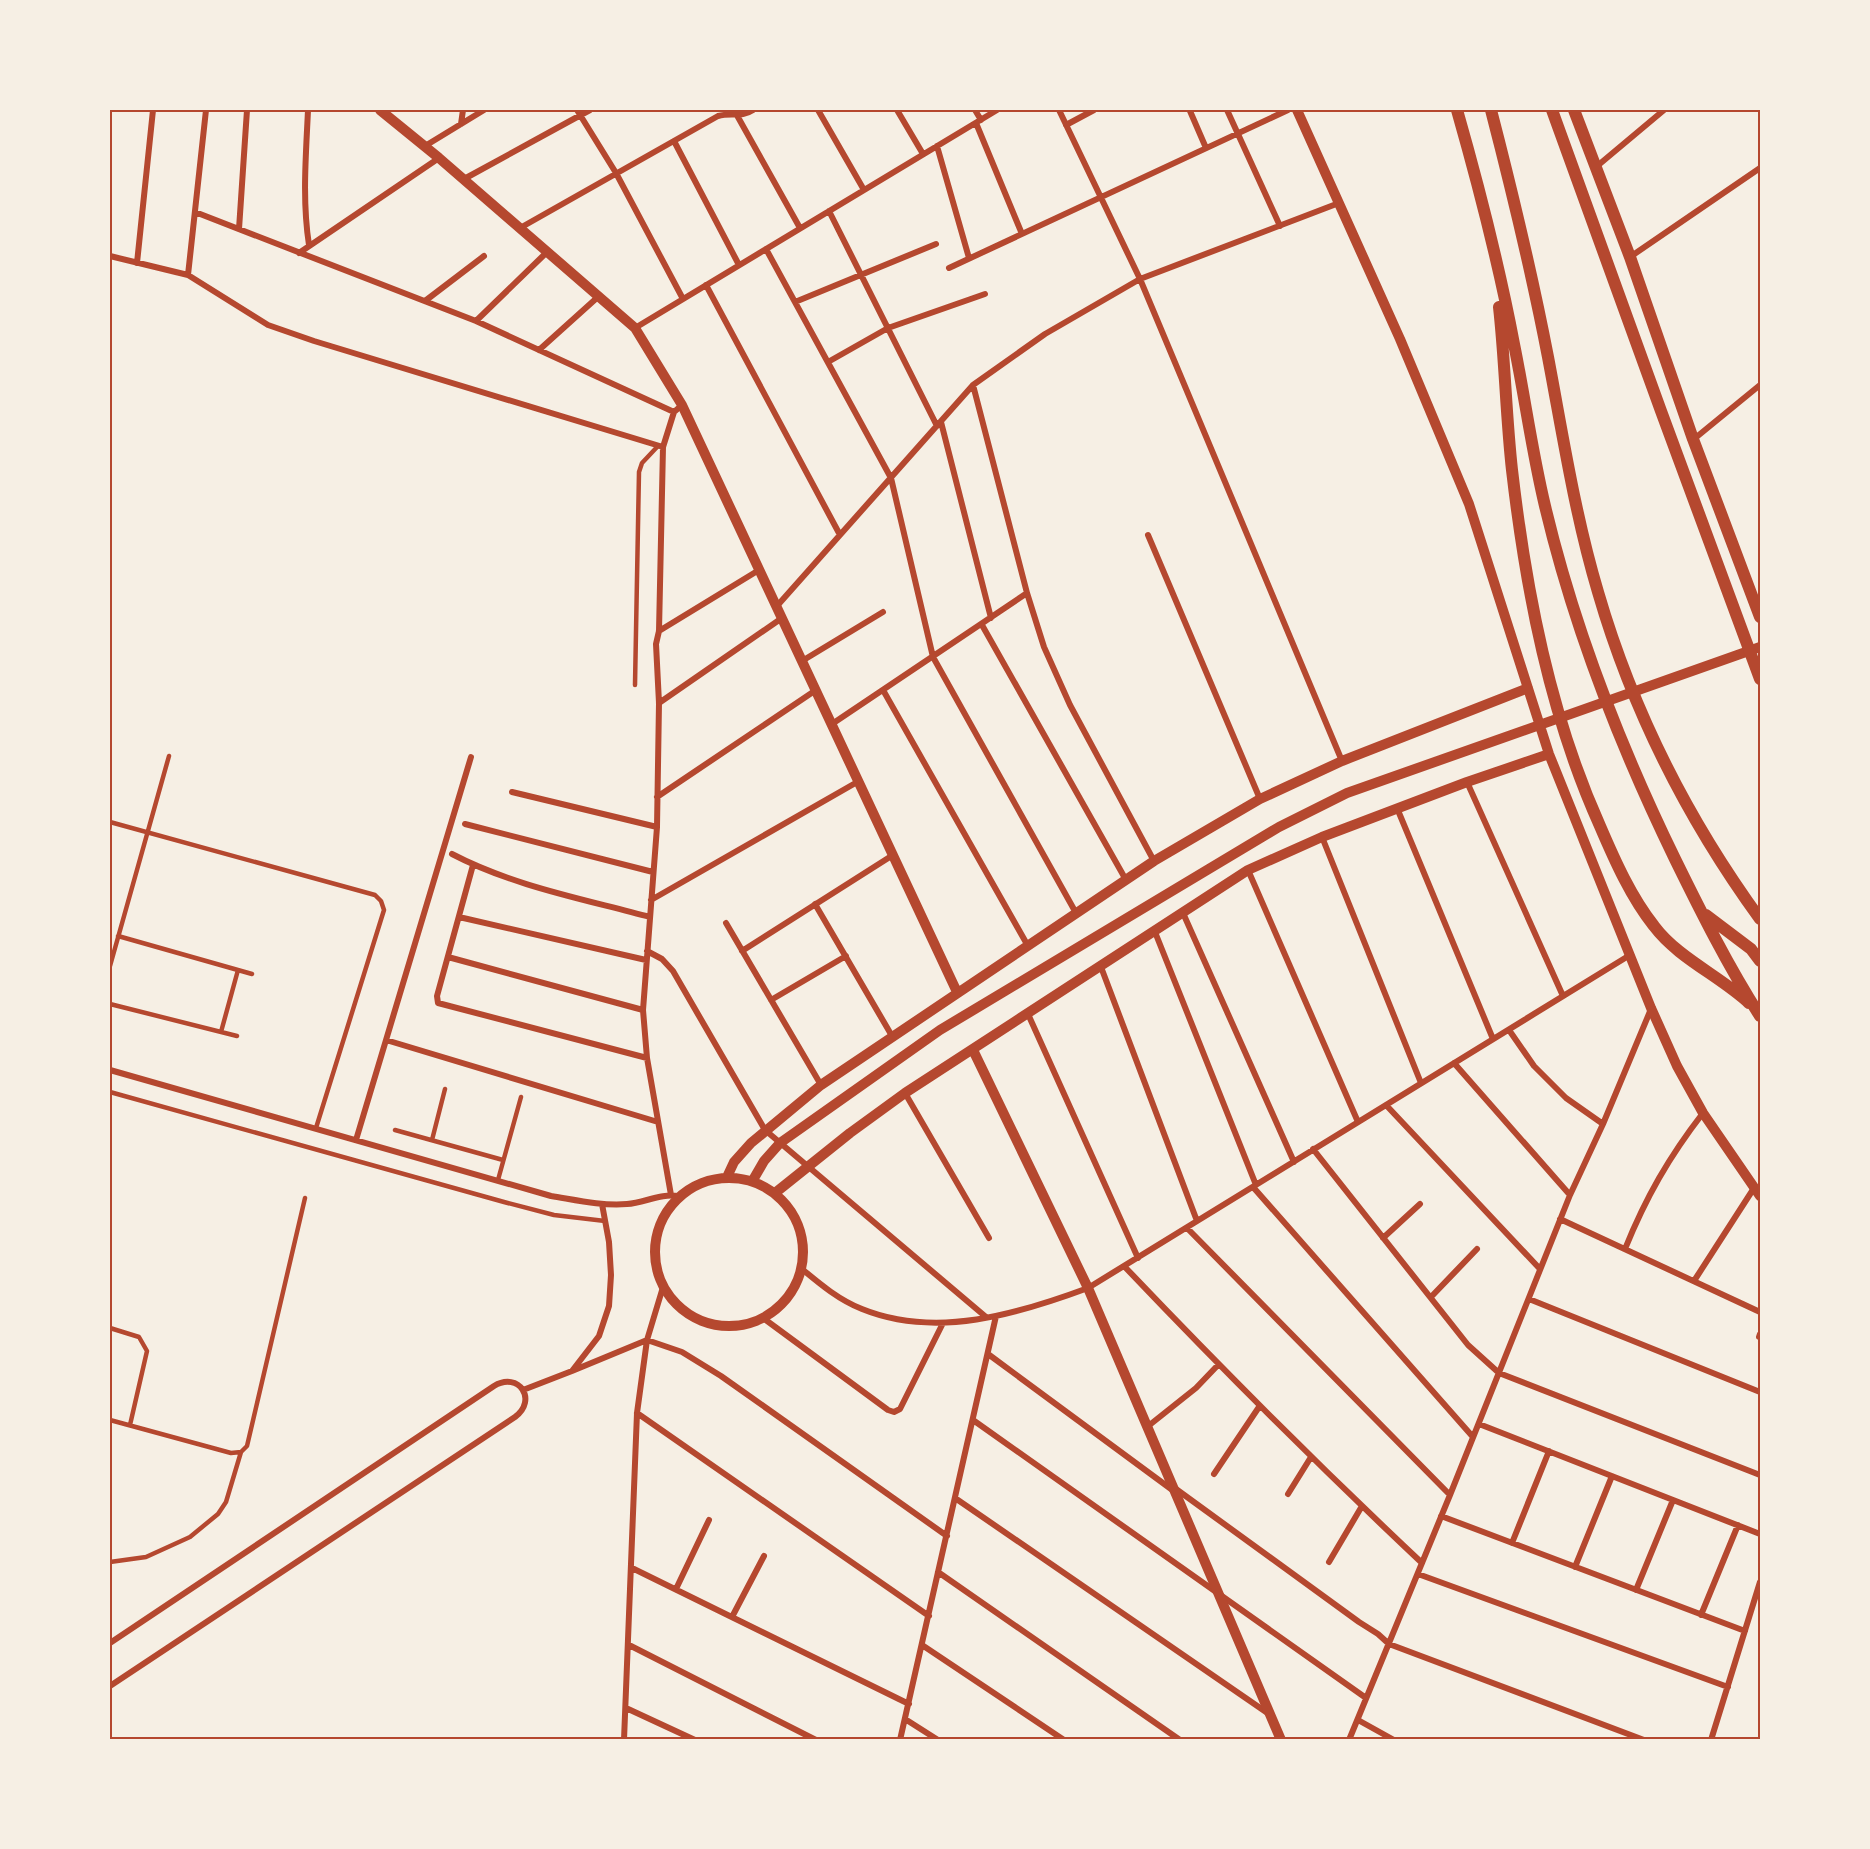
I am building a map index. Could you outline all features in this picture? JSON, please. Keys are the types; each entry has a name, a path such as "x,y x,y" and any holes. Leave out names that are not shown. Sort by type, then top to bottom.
{"main road":[{"path":"1457,110 1515,346 1523,400 1545,507 1578,621 1599,682 1647,801 1700,911 1759,1014"},
{"path":"1491,110 1519,223 1548,356 1574,495 1598,593 1624,669 1674,780 1728,875 1761,919"},
{"path":"1552,110 1660,411 1761,679"},
{"path":"1574,110 1630,256 1693,439 1759,609"},
{"path":"1493,249 1519,521 1547,671 1576,768 1633,895 1655,928 1670,944 1736,991 1759,1014"},
{"path":"1700,911 1751,949 1761,961"}],"street":[{"path":"137,263 153,110"},
{"path":"188,275 206,110"},
{"path":"239,229 247,110"},
{"path":"308,110 304,193 309,245"},
{"path":"380,110 392,114 425,146 635,328 777,606 957,993"},
{"path":"461,124 463,110"},
{"path":"425,146 484,110"},
{"path":"464,179 579,112 590,110"},
{"path":"520,228 718,116 747,114 753,110"},
{"path":"818,110 864,190"},
{"path":"897,110 923,154"},
{"path":"975,110 1022,234"},
{"path":"635,328 997,110"},
{"path":"1059,110 1140,279 1342,760"},
{"path":"1066,125 1094,110"},
{"path":"1227,110 1280,226"},
{"path":"949,268 1288,110"},
{"path":"1297,110 1400,339 1469,504 1549,754 1651,1008 1677,1066 1703,1113 1757,1192 1694,1281"},
{"path":"1596,167 1664,110"},
{"path":"1190,111 1206,148"},
{"path":"579,112 616,173 683,299"},
{"path":"736,113 800,228"},
{"path":"674,141 739,265"},
{"path":"938,146 969,258"},
{"path":"299,253 439,158"},
{"path":"1630,256 1761,168"},
{"path":"777,606 973,385 1045,334 1140,279 1339,204"},
{"path":"829,211 939,424 991,618"},
{"path":"195,212 476,321 678,409"},
{"path":"795,302 936,244"},
{"path":"766,249 891,478 933,657 1076,913"},
{"path":"476,321 547,252"},
{"path":"110,256 188,275 268,325 326,345 660,446"},
{"path":"425,301 483,256"},
{"path":"706,285 840,535"},
{"path":"828,362 888,328 985,294"},
{"path":"539,350 599,296"},
{"path":"1693,439 1761,384"},
{"path":"973,385 1044,647 1070,705 1154,861"},
{"path":"110,1070 551,1196 602,1204 628,1204 674,1196 701,1182 728,1177 753,1180 775,1193 787,1205 799,1227 803,1252 802,1269 788,1298 776,1310 763,1318 735,1326 706,1323 681,1309 663,1287 655,1263 655,1239 663,1216 674,1196 647,1058 643,1010 657,827 656,644 660,631 660,446 678,409"},
{"path":"1148,535 1260,799"},
{"path":"660,631 759,570"},
{"path":"832,724 1028,593"},
{"path":"802,661 884,612"},
{"path":"658,703 782,618"},
{"path":"982,625 1126,880"},
{"path":"753,1180 764,1161 780,1143 940,1030 1258,839 1347,794 1761,647"},
{"path":"728,1177 734,1162 765,1130 821,1085 1154,861 1260,799 1342,760 1528,688"},
{"path":"657,797 816,690"},
{"path":"883,690 1028,945"},
{"path":"775,1193 905,1093 1248,870 1322,837 1397,808 1549,754"},
{"path":"356,1140 471,757"},
{"path":"651,900 859,781"},
{"path":"1467,782 1563,996"},
{"path":"512,792 657,827"},
{"path":"1397,808 1493,1039"},
{"path":"465,824 653,872"},
{"path":"1322,837 1421,1083"},
{"path":"452,854 502,876 650,917"},
{"path":"742,951 893,855"},
{"path":"473,865 436,1000 440,1004 647,1058"},
{"path":"1248,870 1358,1122"},
{"path":"815,904 891,1036"},
{"path":"1183,913 1294,1162"},
{"path":"459,917 646,960"},
{"path":"726,922 821,1085"},
{"path":"1155,932 1255,1186 1473,1437"},
{"path":"647,951 662,959 673,971 765,1130 986,1317"},
{"path":"802,1269 825,1288 861,1309 901,1321 943,1323 996,1316 1047,1303 1088,1288 1630,955"},
{"path":"771,1000 846,956"},
{"path":"448,957 643,1010"},
{"path":"1101,967 1197,1221"},
{"path":"1349,1740 1479,1424 1560,1219 1603,1124 1651,1008"},
{"path":"1028,1014 1138,1258"},
{"path":"1509,1030 1534,1066 1566,1098 1603,1124"},
{"path":"386,1040 658,1122"},
{"path":"973,1050 1088,1288 1281,1740"},
{"path":"1454,1063 1570,1195"},
{"path":"905,1093 989,1238"},
{"path":"1386,1105 1540,1269"},
{"path":"1625,1249 1658,1177 1679,1144 1703,1113"},
{"path":"1313,1149 1468,1345 1499,1373 1761,1475"},
{"path":"572,1371 599,1336 609,1306 611,1275 602,1204"},
{"path":"1383,1238 1420,1204"},
{"path":"1560,1219 1761,1312"},
{"path":"1187,1228 1450,1495"},
{"path":"1431,1297 1477,1249"},
{"path":"1124,1266 1259,1407 1422,1563"},
{"path":"624,1740 637,1413 647,1340 663,1287"},
{"path":"1528,1299 1761,1392"},
{"path":"900,1740 996,1316"},
{"path":"763,1318 888,1410 894,1412 900,1409 943,1323"},
{"path":"523,1390 647,1340 682,1352 722,1376 947,1536"},
{"path":"988,1354 1389,1644 1644,1740"},
{"path":"1147,1427 1172,1408 1218,1365"},
{"path":"110,1643 494,1386 509,1381 517,1384 523,1390 525,1406 515,1417 110,1686"},
{"path":"1214,1473 1259,1407"},
{"path":"637,1413 929,1616"},
{"path":"973,1420 1366,1698"},
{"path":"1479,1424 1761,1534"},
{"path":"1512,1543 1549,1451"},
{"path":"1288,1494 1311,1457"},
{"path":"1575,1567 1612,1476"},
{"path":"956,1498 1270,1714"},
{"path":"1636,1590 1674,1500"},
{"path":"1329,1562 1362,1506"},
{"path":"1441,1516 1745,1631"},
{"path":"676,1590 709,1520"},
{"path":"1701,1615 1738,1526"},
{"path":"732,1617 764,1556"},
{"path":"632,1568 909,1704"},
{"path":"939,1572 1180,1740"},
{"path":"1418,1574 1728,1687"},
{"path":"1711,1740 1761,1582"},
{"path":"628,1645 816,1740"},
{"path":"922,1645 1064,1740"},
{"path":"626,1708 695,1740"},
{"path":"905,1719 938,1740"},
{"path":"1358,1719 1394,1740"}],"lane":[{"path":"634,685 639,472 642,463 660,446"},
{"path":"110,966 169,756"},
{"path":"110,822 375,895 381,901 384,910 316,1128"},
{"path":"118,936 252,974"},
{"path":"220,1032 238,970"},
{"path":"110,1004 237,1036"},
{"path":"432,1140 445,1089"},
{"path":"110,1092 504,1202 554,1215 605,1221"},
{"path":"498,1180 521,1097"},
{"path":"395,1130 503,1160"},
{"path":"110,1562 146,1557 190,1537 218,1514 226,1502 241,1452 247,1446 305,1198"},
{"path":"110,1328 139,1337 146,1346 147,1351 130,1425"},
{"path":"110,1420 231,1453 241,1452"}]}
